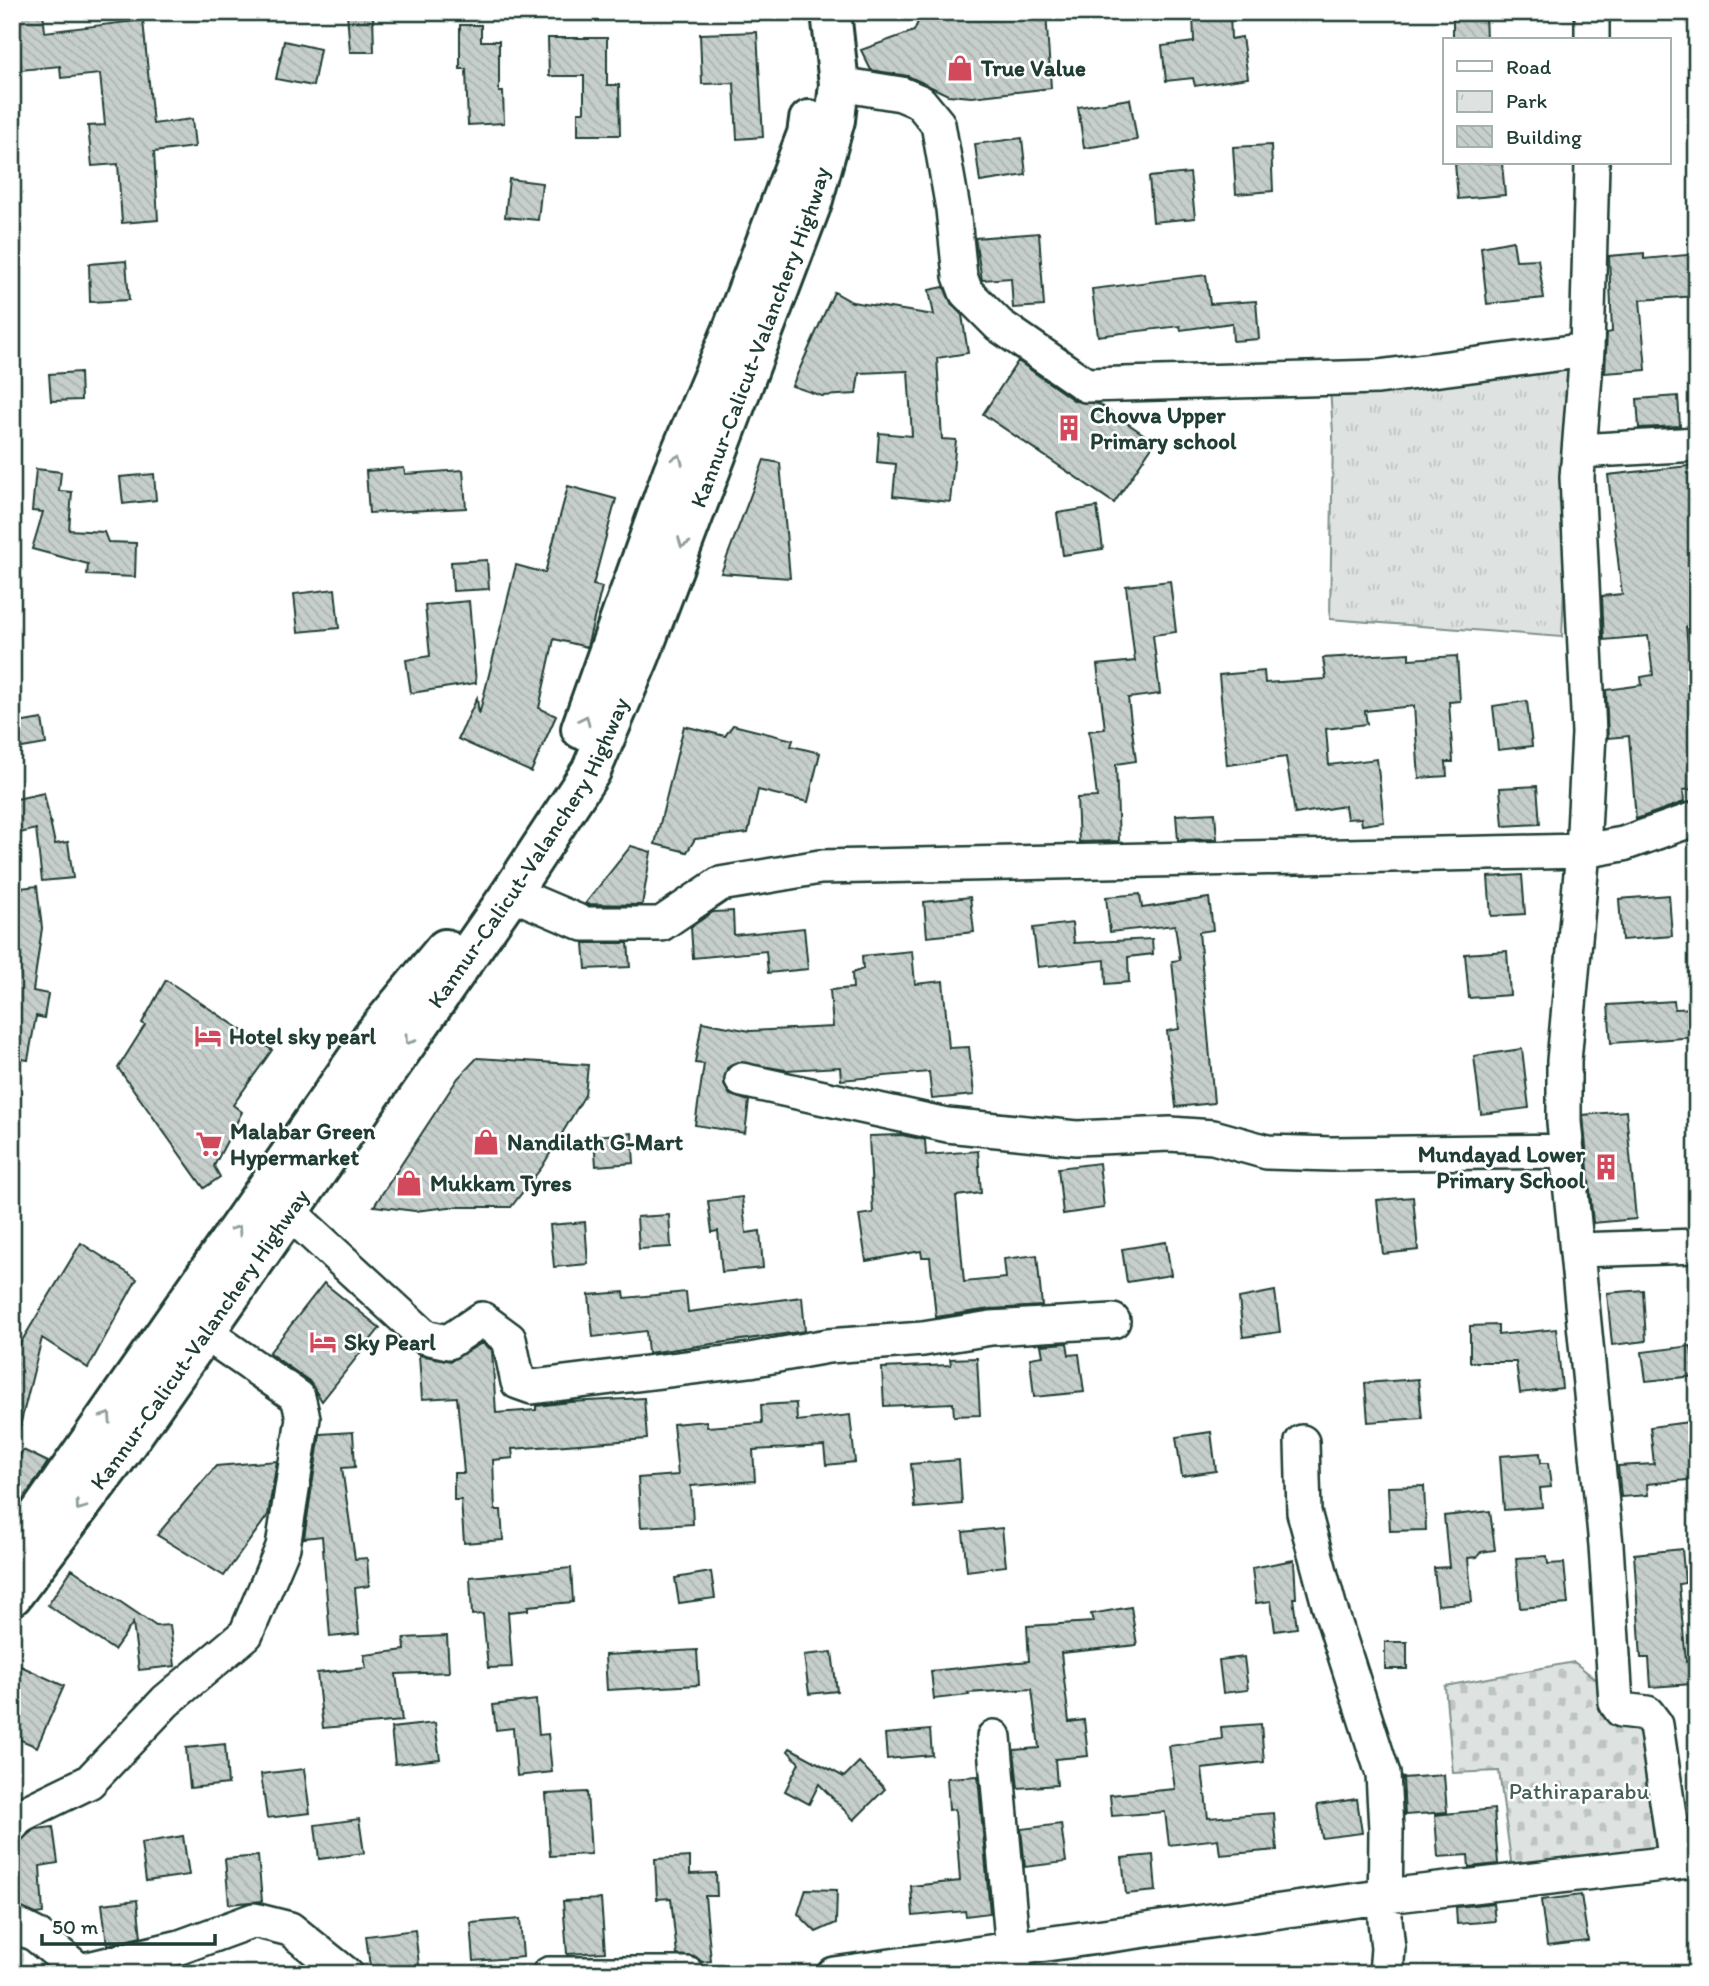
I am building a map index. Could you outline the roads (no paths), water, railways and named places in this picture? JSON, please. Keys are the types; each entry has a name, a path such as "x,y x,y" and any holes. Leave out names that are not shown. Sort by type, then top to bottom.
{"highway":[{"name":"Kannur-Calicut-Valanchery Highway","path":"12,1553 372,1037 466,924 562,770 590,709 673,471 732,331 807,134 814,78 806,12"},
{"name":"Kannur-Calicut-Valanchery Highway","path":"12,1596 115,1460 511,893 591,771 640,656 812,203 835,120 839,84 831,12"}],"street":[{"path":"1592,12 1592,38"},
{"path":"839,84 901,94 920,102 926,109 938,124 953,209 960,276 966,292 999,326 1086,385 1378,377 1587,350"},
{"path":"835,1974 1013,1961 1387,1896 1686,1861 1657,1725 1647,1713 1621,1710 1616,1703 1606,1545 1567,1151 1564,1060 1583,850 1589,733 1577,477 1587,350 1592,164"},
{"path":"1578,452 1697,444"},
{"path":"511,893 584,924 661,924 720,884 820,867 1583,850 1623,844 1697,818"},
{"path":"742,1080 947,1125 1076,1138 1170,1134 1213,1138 1268,1152 1332,1154 1567,1151"},
{"path":"289,1212 425,1337 448,1342 482,1319 509,1339 518,1382 532,1387 750,1360 828,1346 922,1339 991,1328 1113,1321"},
{"path":"1577,1250 1697,1246"},
{"path":"12,1825 19,1815 89,1782 166,1701 246,1634 283,1547 303,1418 298,1397 204,1332"},
{"path":"1302,1442 1304,1512 1329,1605 1383,1774 1387,1896 1386,1974"},
{"path":"993,1737 1013,1961"},
{"path":"12,1923 36,1935 80,1971 133,1965 254,1920 290,1929 346,1974"},
{"path":"549,1974 687,1974"}],"place":[{"name":"True Value","path":"960,68"},
{"name":"Chovva Upper Primary school","path":"1069,428"},
{"name":"Hotel sky pearl","path":"208,1036"},
{"name":"Nandilath G-Mart","path":"486,1142"},
{"name":"Malabar Green Hypermarket","path":"209,1144"},
{"name":"Mundayad Lower Primary School","path":"1606,1167"},
{"name":"Mukkam Tyres","path":"409,1183"},
{"name":"Sky Pearl","path":"323,1342"}],"park label":[{"name":"Pathiraparabu","path":"1579,1791"}]}
